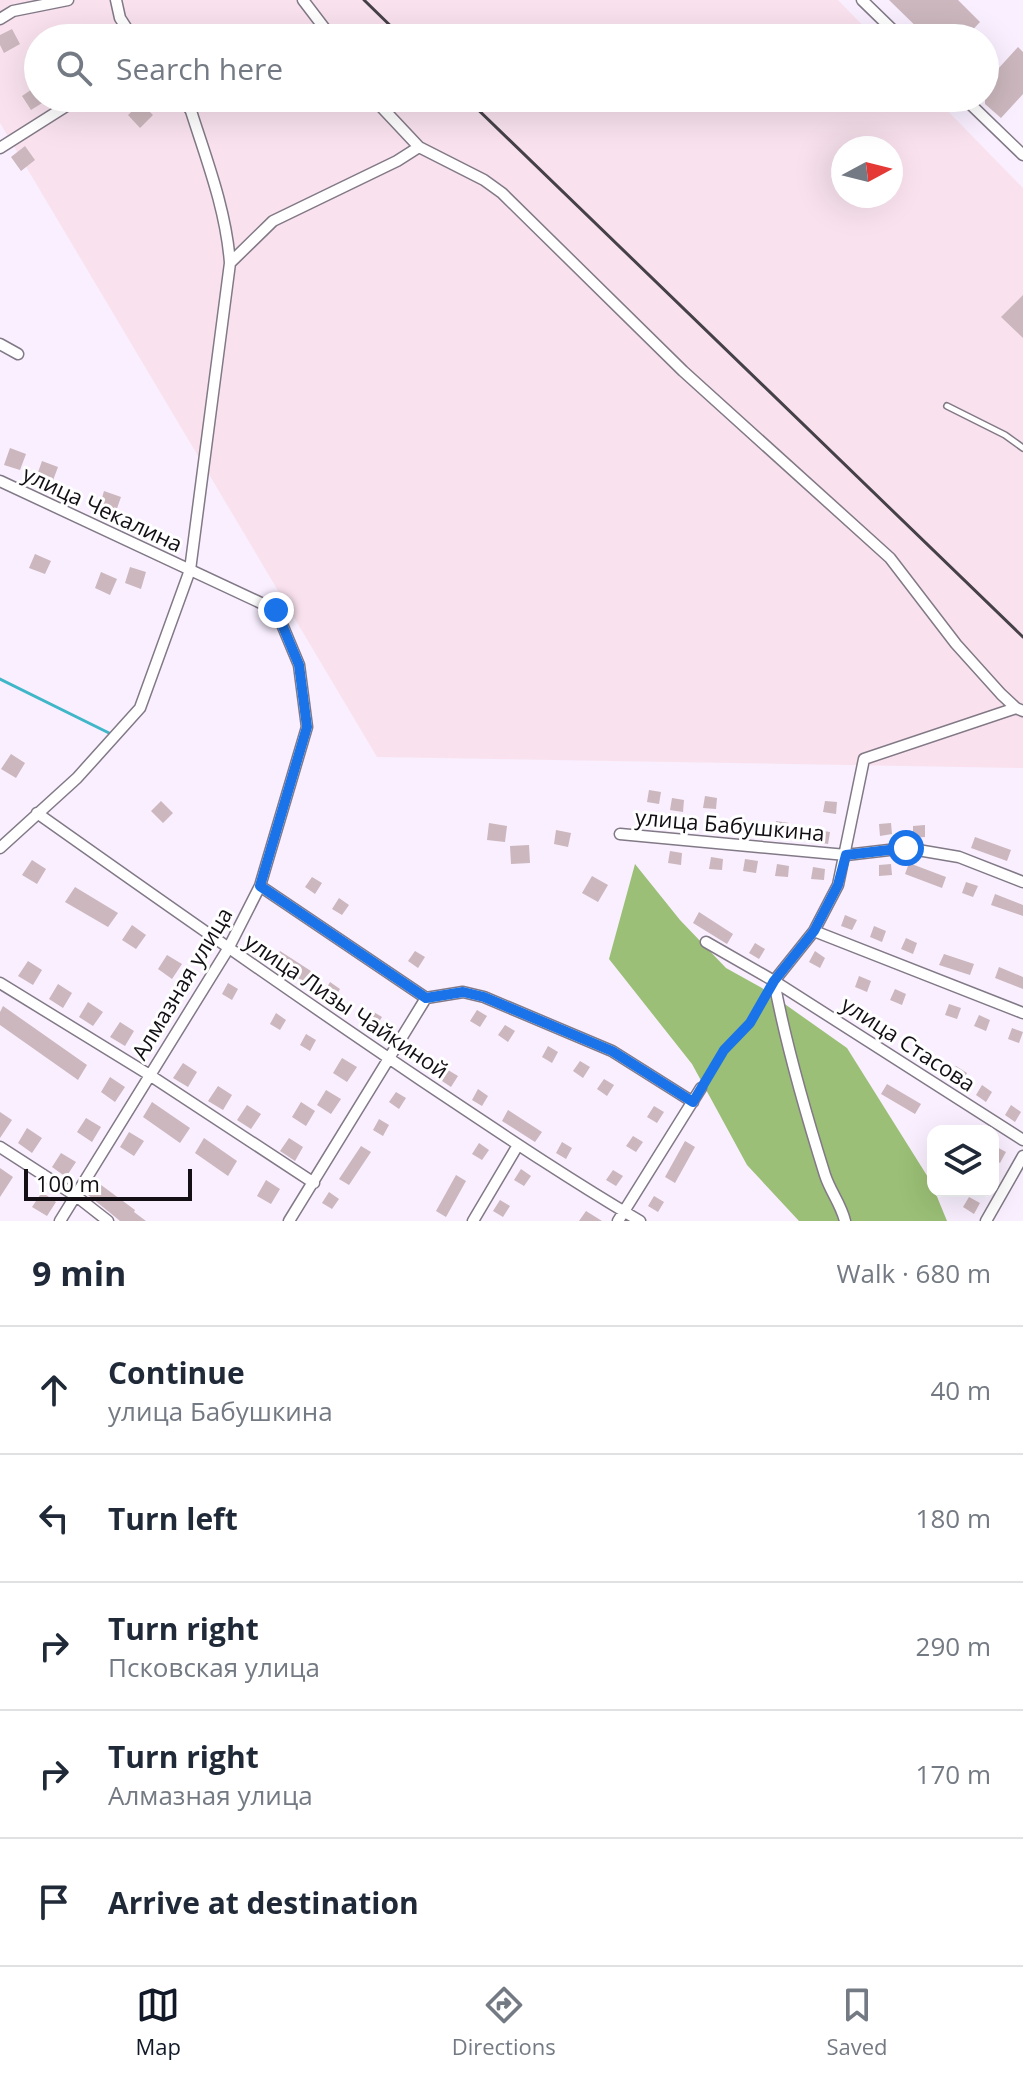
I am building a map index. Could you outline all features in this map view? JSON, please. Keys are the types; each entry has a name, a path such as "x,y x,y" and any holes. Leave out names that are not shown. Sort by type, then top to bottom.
{"street":[{"path":"0,19 13,11 68,0"},
{"path":"116,0 124,24"},
{"path":"303,0 321,24"},
{"path":"862,0 887,24"},
{"path":"0,148 57,112"},
{"path":"0,848 77,778 140,708 190,570 230,263 218,198 191,112"},
{"path":"386,112 419,147 484,180 502,193 683,371 890,558 956,644 1019,710 864,759 838,885 814,931 774,981 782,1021 827,1180 842,1207 845,1221"},
{"path":"978,112 1023,155"},
{"path":"230,263 273,221 397,161 419,147"},
{"path":"0,344 18,354"},
{"name":"улица Чекалина","path":"0,481 190,570"},
{"name":"Алмазная улица","path":"60,1221 228,949 260,886 307,727 299,665 276,610 190,570"},
{"name":"улица Лизы Чайкиной","path":"37,813 228,949 621,1216 640,1221"},
{"name":"улица Бабушкина","path":"620,834 846,855 906,848 959,857 1023,882"},
{"path":"260,886 426,998 463,992 484,997 612,1051 693,1102"},
{"path":"814,931 1023,1013"},
{"name":"улица Стасова","path":"706,942 774,981 1023,1140"},
{"path":"0,983 148,1074 314,1183"},
{"path":"289,1221 426,998"},
{"path":"621,1216 701,1088"},
{"path":"473,1221 518,1145"},
{"path":"0,1147 76,1196 108,1221"},
{"path":"986,1221 1023,1156"}],"lane":[{"path":"947,406 1005,435 1023,448"}],"path":[{"path":"701,1088 724,1050 750,1023 774,981"}],"shaded area":[{"path":"0,0 838,0 861,24 24,24 24,112 949,112 1023,188 1023,768 377,757 0,123"}],"green space":[{"path":"635,864 680,920 726,968 762,988 847,1048 927,1176 927,1197 937,1197 947,1221 799,1221 747,1165 692,1064 609,959"}],"building":[{"path":"889,0 958,0 980,22 978,24 914,24"},
{"path":"12,29 20,44 4,53 0,35"},
{"path":"1018,47 1023,52 1023,94 1001,118 994,112 999,112 999,68"},
{"path":"131,112 150,112 153,115 140,128 128,115"},
{"path":"25,146 35,160 21,171 11,157"},
{"path":"1023,295 1023,338 1001,317"},
{"path":"10,448 26,454 20,470 4,465"},
{"path":"42,461 58,467 52,483 36,478"},
{"path":"104,491 121,497 115,514 99,508"},
{"path":"35,554 51,561 45,574 29,568"},
{"path":"130,567 146,572 141,589 125,583"},
{"path":"101,572 117,579 110,595 95,588"},
{"path":"11,754 25,763 16,778 1,769"},
{"path":"649,790 661,792 659,804 647,802"},
{"path":"705,796 717,798 716,809 703,808"},
{"path":"672,798 684,800 683,812 670,810"},
{"path":"161,801 173,813 163,823 151,811"},
{"path":"825,801 837,802 836,814 823,812"},
{"path":"776,821 789,823 787,834 775,833"},
{"path":"489,823 507,826 505,842 487,840"},
{"path":"891,823 892,834 880,836 879,824"},
{"path":"925,825 925,837 913,838 913,826"},
{"path":"556,830 571,833 568,847 554,844"},
{"path":"817,830 830,832 828,844 816,842"},
{"path":"975,837 1011,850 1007,861 971,848"},
{"path":"529,845 530,863 511,864 510,846"},
{"path":"670,851 682,853 681,865 668,863"},
{"path":"711,857 723,859 722,870 709,869"},
{"path":"745,859 758,861 756,873 743,871"},
{"path":"32,860 46,869 37,884 22,875"},
{"path":"909,863 946,877 942,888 905,874"},
{"path":"777,864 789,866 788,877 775,876"},
{"path":"891,864 892,875 879,876 879,865"},
{"path":"813,867 825,869 824,880 811,879"},
{"path":"592,876 608,885 598,902 582,893"},
{"path":"312,877 322,883 315,894 305,887"},
{"path":"966,882 978,886 973,897 962,893"},
{"path":"75,887 118,913 108,927 65,902"},
{"path":"995,894 1023,905 1023,916 991,905"},
{"path":"339,898 349,905 342,915 332,909"},
{"path":"699,912 733,934 727,944 693,923"},
{"path":"845,915 857,920 852,930 841,926"},
{"path":"132,925 146,935 136,949 122,940"},
{"path":"874,926 886,931 882,942 870,937"},
{"path":"906,938 917,943 913,954 901,949"},
{"path":"755,943 765,949 759,959 749,953"},
{"path":"280,951 314,973 307,984 274,962"},
{"path":"415,951 425,957 418,968 408,961"},
{"path":"815,951 825,958 820,968 809,962"},
{"path":"944,954 974,964 970,975 939,965"},
{"path":"167,955 182,964 172,979 158,969"},
{"path":"28,961 42,970 33,985 18,976"},
{"path":"999,967 1023,977 1023,989 995,978"},
{"path":"859,976 871,981 867,992 855,987"},
{"path":"330,982 340,989 334,999 324,993"},
{"path":"228,983 238,989 232,1000 222,994"},
{"path":"58,984 72,993 63,1008 49,999"},
{"path":"895,989 906,994 902,1005 890,1000"},
{"path":"88,1002 103,1012 93,1026 79,1017"},
{"path":"949,1004 961,1008 957,1019 945,1015"},
{"path":"3,1006 87,1065 78,1080 0,1025"},
{"path":"477,1010 487,1016 480,1027 470,1021"},
{"path":"372,1011 382,1017 375,1028 365,1022"},
{"path":"276,1013 286,1020 280,1030 270,1024"},
{"path":"979,1015 990,1020 986,1031 974,1026"},
{"path":"120,1022 134,1031 125,1046 110,1037"},
{"path":"505,1025 515,1031 508,1042 498,1035"},
{"path":"1012,1028 1023,1032 1019,1043 1008,1039"},
{"path":"306,1034 316,1040 310,1051 300,1045"},
{"path":"548,1046 558,1052 552,1063 542,1057"},
{"path":"420,1050 430,1057 423,1067 413,1061"},
{"path":"342,1058 357,1067 347,1082 333,1073"},
{"path":"580,1061 590,1067 583,1078 573,1071"},
{"path":"183,1063 197,1072 188,1087 173,1078"},
{"path":"956,1066 967,1073 961,1083 950,1076"},
{"path":"448,1070 458,1076 451,1087 442,1081"},
{"path":"110,1077 125,1087 115,1102 101,1092"},
{"path":"604,1079 614,1085 607,1096 597,1089"},
{"path":"887,1084 921,1104 915,1114 881,1094"},
{"path":"982,1085 992,1092 986,1102 976,1095"},
{"path":"218,1086 232,1095 223,1110 208,1101"},
{"path":"478,1089 488,1096 482,1106 472,1100"},
{"path":"326,1090 341,1099 331,1114 317,1105"},
{"path":"396,1092 406,1098 399,1109 389,1102"},
{"path":"152,1102 190,1128 180,1143 143,1117"},
{"path":"301,1102 315,1111 306,1126 292,1117"},
{"path":"247,1105 261,1114 251,1129 237,1120"},
{"path":"1011,1105 1021,1112 1015,1122 1005,1115"},
{"path":"654,1106 664,1112 657,1123 647,1117"},
{"path":"508,1110 542,1132 535,1142 502,1121"},
{"path":"0,1112 12,1120 0,1138"},
{"path":"86,1118 101,1127 92,1142 77,1132"},
{"path":"379,1119 389,1125 383,1136 373,1130"},
{"path":"27,1128 42,1138 32,1153 18,1143"},
{"path":"129,1132 144,1141 134,1156 120,1147"},
{"path":"633,1136 643,1142 636,1152 626,1146"},
{"path":"204,1138 237,1161 228,1176 195,1153"},
{"path":"289,1138 303,1147 295,1161 280,1151"},
{"path":"685,1141 695,1147 675,1183 665,1177"},
{"path":"562,1142 572,1148 566,1159 556,1153"},
{"path":"479,1143 489,1150 482,1160 472,1154"},
{"path":"361,1146 371,1152 349,1185 339,1179"},
{"path":"999,1148 1006,1152 999,1162"},
{"path":"61,1153 76,1162 66,1177 52,1167"},
{"path":"0,1168 13,1177 0,1197"},
{"path":"521,1169 531,1176 524,1186 514,1180"},
{"path":"613,1170 623,1176 616,1186 606,1180"},
{"path":"456,1175 466,1181 446,1217 436,1211"},
{"path":"266,1180 280,1189 271,1204 257,1196"},
{"path":"97,1182 146,1221 120,1221 88,1195"},
{"path":"42,1192 56,1202 47,1216 32,1207"},
{"path":"329,1192 339,1199 332,1209 322,1203"},
{"path":"654,1196 664,1202 658,1212 648,1206"},
{"path":"969,1197 980,1203 974,1214 963,1207"},
{"path":"500,1200 510,1206 503,1217 493,1211"},
{"path":"586,1211 602,1221 579,1221"}],"waterway":[{"path":"0,679 109,733"}],"railway":[{"path":"364,0 389,24"},
{"path":"480,112 1023,637"}],"route":[{"path":"276,610 299,665 307,727 260,886 426,998 463,992 484,997 612,1051 693,1102 724,1050 750,1023 774,981 814,931 838,885 846,855 906,848"}]}
